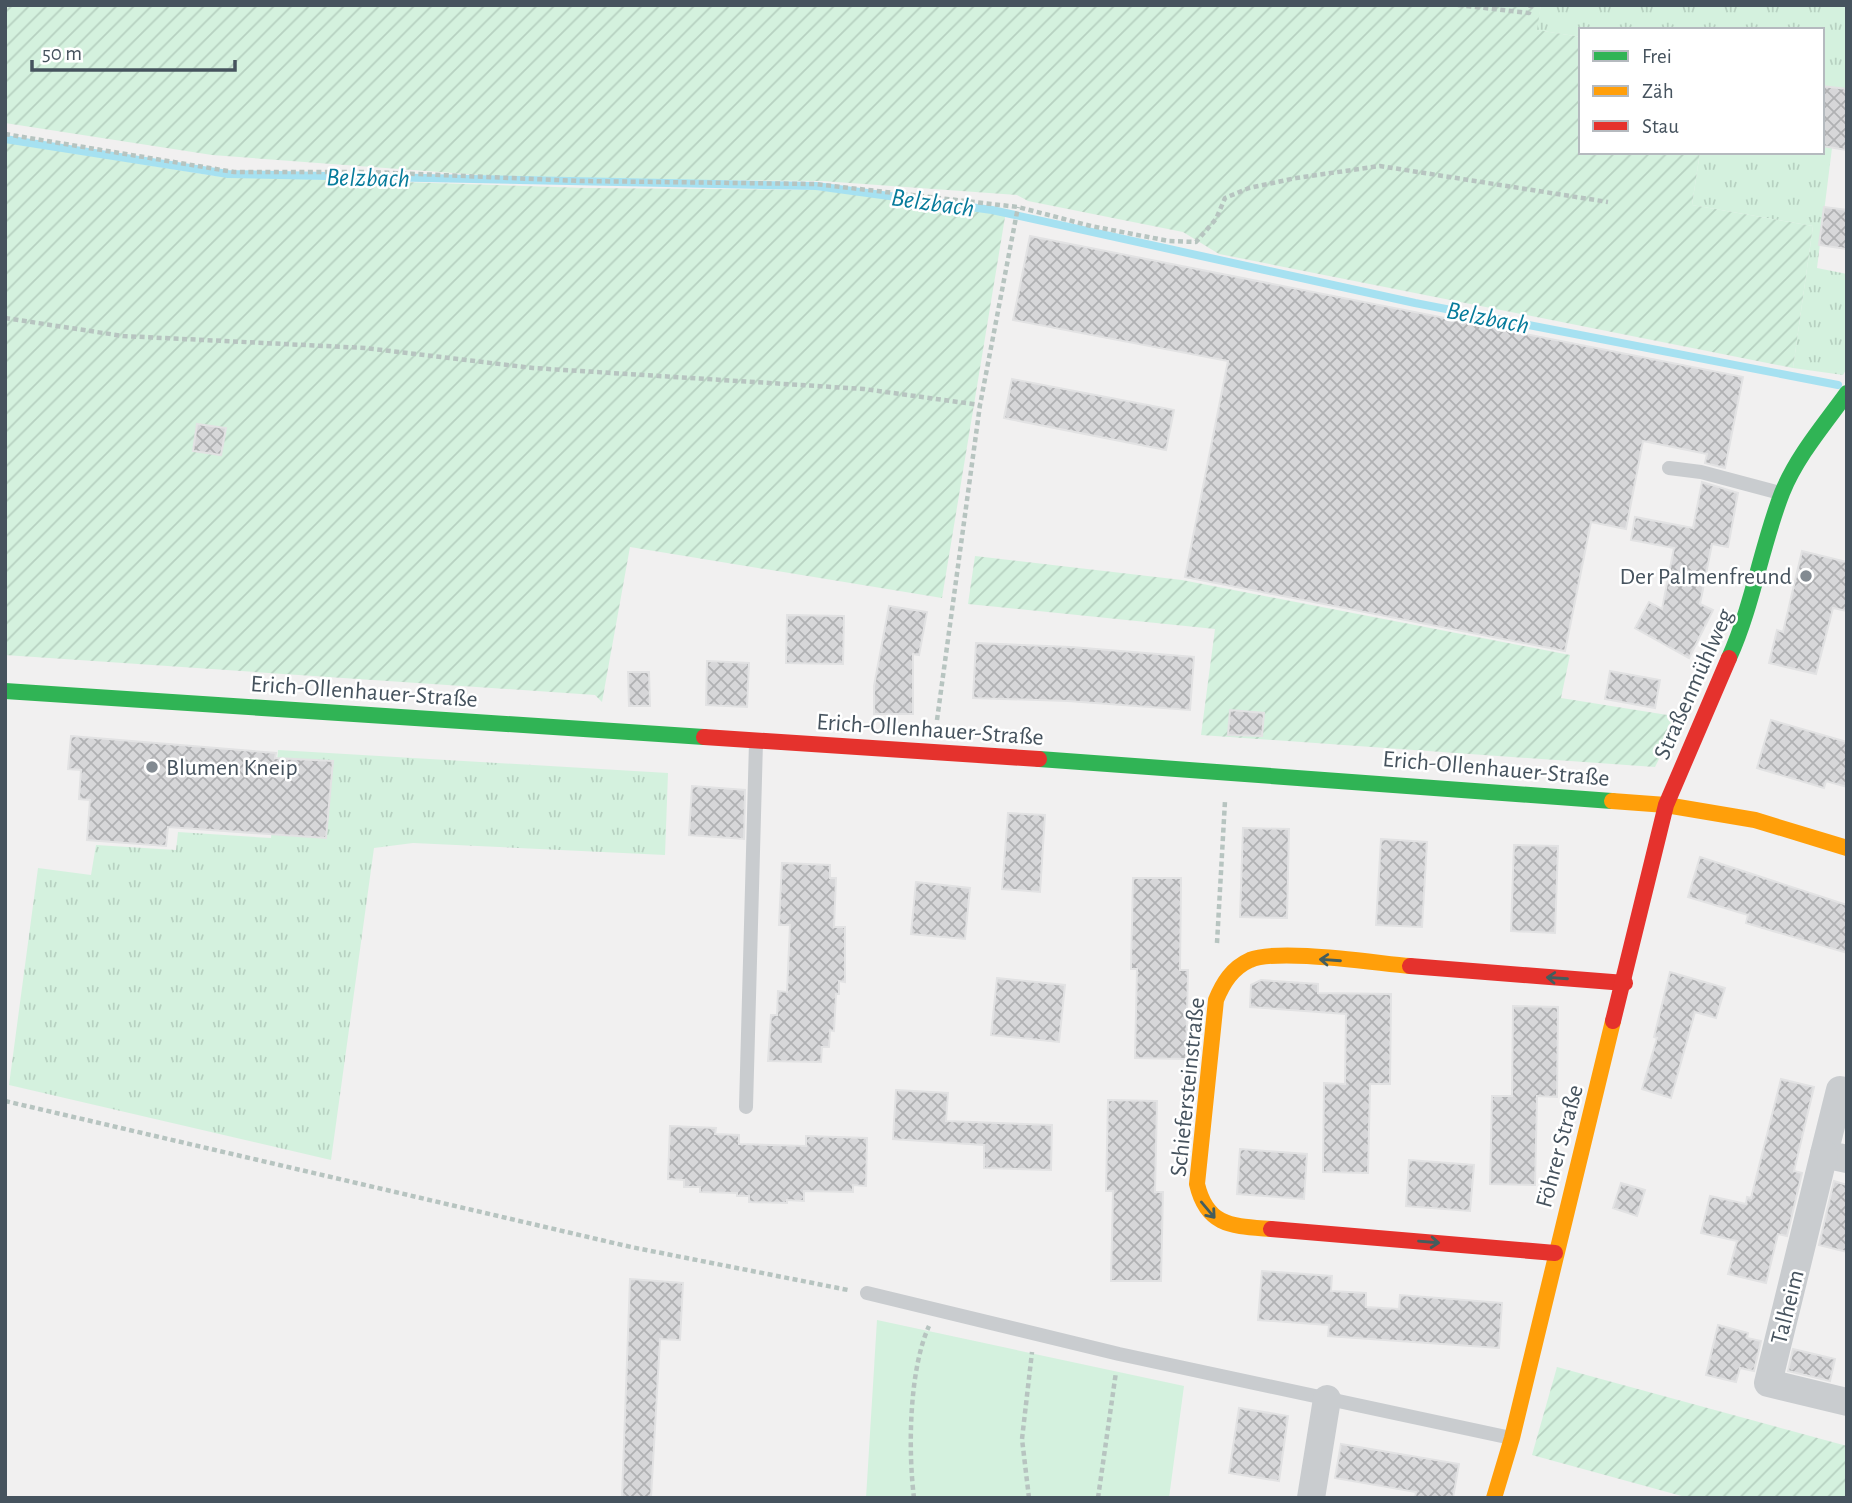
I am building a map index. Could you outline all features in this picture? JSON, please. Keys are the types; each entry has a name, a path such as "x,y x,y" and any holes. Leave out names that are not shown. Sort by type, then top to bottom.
{"street":[{"name":"Straßenmühlweg","path":"1666,805 1688,749 1746,621 1782,494 1796,464 1846,394"},
{"name":"Erich-Ollenhauer-Straße","path":"5,691 1347,779 1666,805 1755,820 1847,848"},
{"name":"Föhrer Straße","path":"1494,1498 1512,1438 1555,1252 1625,983 1666,805"},
{"name":"Schiefersteinstraße","path":"1555,1252 1235,1226 1208,1214 1200,1201 1197,1184 1216,1000 1223,981 1233,970 1247,960 1267,955 1625,983"},
{"name":"Talheim","path":"1847,1092 1840,1090 1836,1156 1768,1383 1847,1402"},
{"path":"1311,1498 1327,1399"}],"lane":[{"path":"1669,468 1701,472 1782,494"},
{"path":"746,1107 756,740"},
{"path":"867,1293 1119,1354 1512,1438"}],"path":[{"path":"1458,5 1529,13 1531,5"},
{"path":"5,134 234,172 371,172 580,181 815,184 1018,207 1091,226 1196,242 1216,219 1225,198 1249,188 1380,166 1608,202"},
{"path":"933,752 980,405 1018,207"},
{"path":"5,318 123,335 365,348 533,368 864,388 980,405"},
{"path":"1225,803 1216,956 1233,970"},
{"path":"5,1101 631,1247 867,1293"},
{"path":"914,1498 909,1461 912,1401 927,1329 938,1311"},
{"path":"1029,1498 1022,1439 1034,1334"},
{"path":"1098,1498 1119,1354"}],"green space":[{"path":"5,5 1541,5 1537,30 1579,37 1579,154 1700,154 1692,205 1813,226 1793,368 1219,254 1183,232 1028,201 1017,195 822,181 533,179 212,155 5,123"},
{"path":"1541,5 1847,5 1847,94 1840,88 1824,86 1824,28 1579,28 1579,37 1536,30"},
{"path":"5,142 215,176 586,188 816,190 1006,211 942,598 630,547 602,702 595,695 5,655"},
{"path":"1824,146 1832,148 1817,268 1847,274 1847,368 1843,375 1793,368 1813,226 1692,205 1700,154 1824,154"},
{"path":"975,556 1182,580 1570,655 1561,698 1680,717 1655,767 1201,735 1215,629 968,604"},
{"path":"278,750 668,773 665,855 413,843 374,848 331,1160 9,1085 38,868 91,875 96,845 176,850 178,832 271,838"},
{"path":"877,1320 1184,1386 1169,1498 866,1498"},
{"path":"1557,1367 1847,1446 1847,1498 1689,1498 1532,1455"}],"building":[{"path":"1824,86 1847,89 1847,150 1824,146"},
{"path":"1824,207 1847,210 1847,249 1819,245"},
{"path":"1030,236 1743,377 1725,468 1705,463 1707,454 1643,441 1626,529 1591,522 1565,651 1185,577 1228,361 1013,320"},
{"path":"1012,379 1174,410 1166,450 1004,418"},
{"path":"197,424 226,428 221,455 193,451"},
{"path":"1702,482 1738,493 1728,547 1712,544 1700,604 1713,610 1689,658 1635,628 1649,602 1662,609 1674,548 1631,540 1635,517 1693,528"},
{"path":"1802,551 1847,562 1847,611 1833,608 1816,674 1769,663 1777,630 1783,632"},
{"path":"889,606 927,612 919,655 913,654 913,714 874,714 874,686"},
{"path":"787,615 844,616 843,664 786,663"},
{"path":"976,643 1194,657 1190,710 1068,701 973,698"},
{"path":"707,661 749,663 747,707 706,705"},
{"path":"1610,671 1660,680 1655,708 1605,699"},
{"path":"628,672 649,672 650,706 629,706"},
{"path":"1230,710 1264,713 1262,736 1228,735"},
{"path":"1771,720 1847,742 1847,787 1826,781 1824,788 1757,768"},
{"path":"71,736 276,753 275,758 333,761 326,838 168,827 166,846 87,840 90,800 79,799 81,770 68,769"},
{"path":"692,786 745,790 744,839 689,835"},
{"path":"1008,813 1045,815 1040,892 1002,889"},
{"path":"1243,828 1289,829 1287,918 1240,917"},
{"path":"1381,839 1427,842 1422,927 1376,925"},
{"path":"1514,845 1558,846 1555,933 1511,931"},
{"path":"1700,857 1847,905 1847,953 1746,923 1748,915 1688,897"},
{"path":"782,863 830,865 830,878 836,878 834,927 845,927 845,982 839,981 834,1031 830,1030 829,1047 822,1047 821,1062 768,1061 771,1015 777,1015 778,991 787,992 790,925 779,925"},
{"path":"1133,878 1181,878 1180,970 1188,970 1186,1059 1135,1058 1137,969 1131,969"},
{"path":"916,882 970,888 965,939 911,934"},
{"path":"1670,972 1725,988 1716,1018 1695,1012 1671,1098 1642,1089 1657,1038 1654,1037"},
{"path":"997,978 1065,985 1059,1042 991,1035"},
{"path":"1261,980 1318,984 1318,993 1391,994 1390,1084 1370,1084 1368,1173 1323,1172 1324,1083 1345,1084 1346,1014 1250,1007 1251,985"},
{"path":"1513,1006 1558,1007 1557,1097 1537,1096 1535,1185 1490,1184 1492,1096 1512,1096"},
{"path":"1781,1079 1814,1087 1794,1171 1802,1173 1787,1236 1778,1234 1766,1283 1728,1274 1737,1241 1701,1233 1710,1196 1746,1204 1747,1197 1751,1198"},
{"path":"896,1090 948,1093 946,1121 1052,1125 1051,1170 984,1168 984,1145 893,1139"},
{"path":"1108,1100 1157,1101 1155,1192 1163,1192 1161,1281 1111,1281 1113,1191 1106,1191"},
{"path":"670,1126 716,1128 715,1134 739,1135 739,1144 806,1146 806,1136 867,1138 866,1186 853,1185 853,1192 804,1191 804,1201 787,1200 787,1203 749,1202 749,1196 737,1196 737,1193 700,1192 700,1187 684,1187 684,1180 668,1179"},
{"path":"1240,1149 1307,1154 1304,1199 1237,1194"},
{"path":"1409,1160 1474,1165 1470,1211 1406,1206"},
{"path":"1834,1181 1847,1185 1847,1252 1819,1245"},
{"path":"1621,1183 1645,1190 1637,1216 1613,1208"},
{"path":"1262,1271 1332,1276 1331,1291 1366,1293 1366,1307 1399,1309 1400,1295 1502,1303 1499,1348 1328,1336 1329,1325 1258,1320"},
{"path":"630,1279 683,1283 680,1340 660,1339 651,1498 622,1498"},
{"path":"1718,1325 1748,1333 1747,1338 1761,1341 1754,1371 1740,1368 1736,1382 1706,1375"},
{"path":"1793,1349 1835,1359 1830,1381 1788,1371"},
{"path":"1239,1408 1288,1416 1279,1481 1229,1473"},
{"path":"1341,1444 1459,1464 1453,1498 1415,1498 1416,1492 1335,1478"}],"waterway":[{"name":"Belzbach","path":"5,139 228,174 816,186 992,210 1415,303 1838,385"}],"traffic: fast":[{"path":"1729,658 1788,479 1847,393"},
{"path":"5,691 704,737"},
{"path":"1039,759 1612,801"}],"traffic: slow":[{"path":"1612,801 1666,805 1755,820 1847,848"},
{"path":"1271,1229 1224,1222 1207,1209 1197,1184 1216,1000 1222,988 1238,967 1250,960 1264,957 1304,956 1410,966"},
{"path":"1494,1498 1512,1438 1613,1021"}],"traffic: jam":[{"path":"1613,1021 1666,805 1729,658"},
{"path":"704,737 1039,759"},
{"path":"1410,966 1625,983"},
{"path":"1271,1229 1555,1253"}],"place":[{"name":"Der Palmenfreund","path":"1806,576"},
{"name":"Blumen Kneip","path":"152,767"}]}
